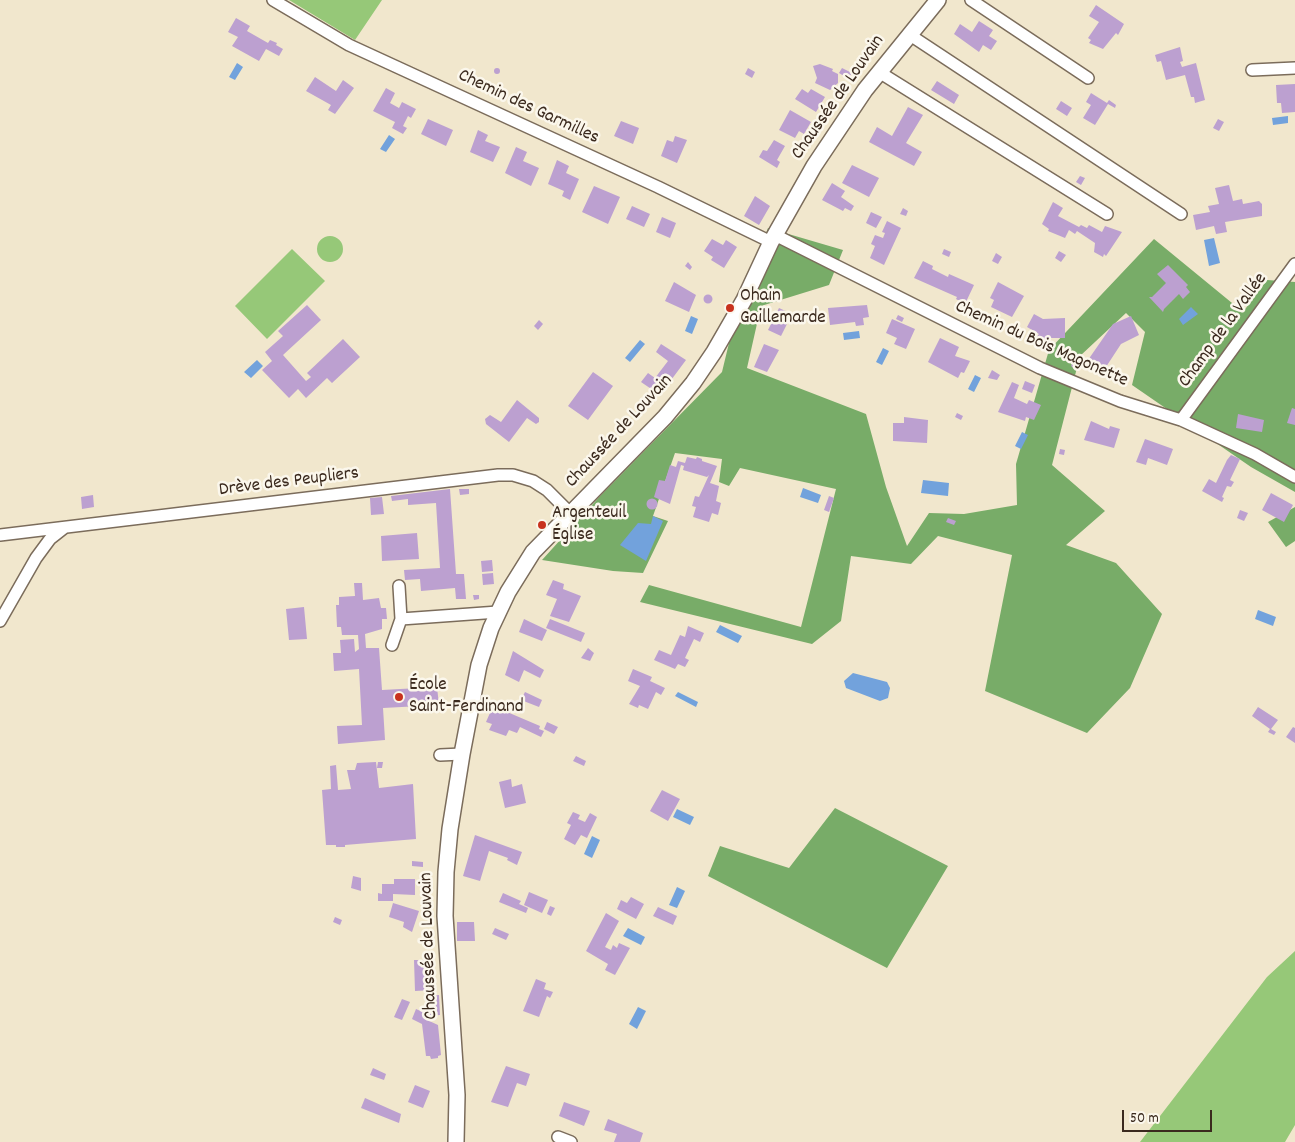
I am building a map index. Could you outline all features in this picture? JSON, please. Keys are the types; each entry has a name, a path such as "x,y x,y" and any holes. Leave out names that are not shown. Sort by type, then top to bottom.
{"main road":[{"name":"Chaussée de Louvain","path":"456,1142 457,1094 445,904 450,829 479,665 498,612 533,552 665,416 693,383 744,300 773,239 814,166 865,90 938,0"}],"street":[{"name":"Chemin des Garmilles","path":"273,0 349,45 773,239"},
{"path":"971,0 1088,78"},
{"path":"910,35 1181,214"},
{"path":"1252,70 1295,68"},
{"path":"879,72 1107,214"},
{"name":"Chemin du Bois Magonette","path":"773,239 1040,368 1120,401 1181,420 1255,454 1295,477"},
{"name":"Champ de la Vallée","path":"1181,420 1295,264"},
{"name":"Drève des Peupliers","path":"0,535 507,475 527,479 539,484 570,514"},
{"path":"0,621 36,558 50,539 66,527"},
{"path":"392,645 401,619 399,586"},
{"path":"401,619 498,612"},
{"path":"440,755 462,754"},
{"path":"558,1137 571,1142"}],"green space":[{"path":"289,0 382,0 355,40"},
{"path":"768,228 843,250 829,285 761,306 747,368 866,414 886,487 907,546 929,513 964,514 1017,505 1016,464 1049,350 1154,239 1243,312 1267,280 1295,282 1295,492 1251,467 1132,385 1145,332 1126,313 1080,356 1052,465 1105,511 1066,545 1116,563 1162,614 1130,688 1087,733 985,691 1012,555 938,536 911,564 851,556 841,621 812,644 640,602 649,585 801,627 836,489 740,468 729,486 719,482 722,459 675,453 653,516 668,521 643,573 613,571 542,560 602,494 722,372 736,314"},
{"path":"330,236 339,240 343,249 339,258 330,262 321,258 317,249 321,240"},
{"path":"292,249 325,281 267,339 235,306"},
{"path":"1295,507 1295,541 1286,547 1268,522"},
{"path":"835,808 948,866 887,968 708,876 720,846 789,868"},
{"path":"1295,951 1295,1125 1285,1142 1140,1142 1267,977"}],"water":[{"path":"237,63 243,67 235,80 229,77"},
{"path":"1288,116 1288,123 1273,125 1272,118"},
{"path":"389,135 395,139 386,152 380,149"},
{"path":"1214,238 1220,263 1209,266 1204,240"},
{"path":"1191,307 1198,314 1183,325 1179,319"},
{"path":"691,316 698,319 692,334 685,331"},
{"path":"859,331 860,338 844,340 843,333"},
{"path":"640,340 645,344 630,362 625,358"},
{"path":"883,348 889,351 882,365 876,362"},
{"path":"257,360 263,366 251,378 244,372"},
{"path":"975,375 981,378 974,392 968,389"},
{"path":"1022,432 1028,435 1021,449 1015,446"},
{"path":"923,480 949,483 948,496 921,493"},
{"path":"803,488 821,495 818,503 800,497"},
{"path":"653,516 663,521 646,561 620,545 638,523 651,524"},
{"path":"1258,610 1276,617 1273,626 1255,619"},
{"path":"720,625 742,636 738,643 716,632"},
{"path":"853,673 887,682 890,688 888,698 880,701 846,688 844,681"},
{"path":"678,692 698,702 696,707 675,696"},
{"path":"677,809 694,817 690,825 673,817"},
{"path":"592,836 600,840 592,858 584,854"},
{"path":"677,887 685,891 677,908 669,905"},
{"path":"628,928 645,937 641,945 623,936"},
{"path":"638,1007 646,1011 637,1029 629,1024"}],"building":[{"path":"1096,5 1124,24 1118,35 1116,33 1103,49 1089,43 1091,40 1088,38 1099,22 1089,16"},
{"path":"236,18 250,26 247,31 268,43 270,40 277,43 276,45 283,49 279,56 266,49 259,61 232,46 238,37 228,32"},
{"path":"979,21 993,30 989,36 997,41 991,50 983,45 979,52 954,34 960,24 972,32"},
{"path":"1180,47 1183,61 1180,62 1182,67 1196,63 1205,100 1195,103 1194,97 1191,97 1185,75 1166,80 1161,61 1157,62 1155,55"},
{"path":"820,64 833,69 832,71 838,74 838,83 830,90 815,83 817,78 813,66"},
{"path":"497,68 500,71 497,74 494,71"},
{"path":"748,68 755,72 752,78 745,74"},
{"path":"842,68 852,73 849,79 839,73"},
{"path":"315,77 336,91 343,80 354,88 335,114 328,110 331,105 306,91"},
{"path":"937,81 959,95 954,104 931,90"},
{"path":"1295,84 1295,112 1282,113 1281,103 1277,103 1276,85"},
{"path":"386,88 395,93 390,103 399,108 402,102 416,109 411,118 408,116 403,126 407,128 403,134 392,128 395,122 373,111"},
{"path":"802,89 808,93 811,89 825,97 816,112 795,99"},
{"path":"1091,93 1107,103 1109,100 1116,105 1115,108 1108,104 1095,125 1083,118 1091,105 1086,102"},
{"path":"1061,101 1072,108 1067,116 1056,109"},
{"path":"908,107 923,115 906,143 922,152 914,166 869,142 877,127 892,136"},
{"path":"790,110 811,122 804,134 799,131 795,138 779,130"},
{"path":"428,119 453,130 446,146 421,134"},
{"path":"1218,119 1224,122 1219,131 1213,128"},
{"path":"621,121 639,128 633,144 614,136"},
{"path":"478,130 488,135 485,141 500,147 493,162 470,152"},
{"path":"675,136 687,140 677,163 661,156 667,140 673,142"},
{"path":"774,140 785,146 777,160 780,162 777,168 759,157 763,150 767,151"},
{"path":"516,147 527,152 523,161 539,168 531,186 505,173"},
{"path":"557,160 569,166 566,173 579,179 570,200 562,196 564,191 548,184"},
{"path":"852,165 879,178 869,197 842,183"},
{"path":"1080,176 1085,178 1081,185 1076,182"},
{"path":"832,183 845,191 841,197 854,206 851,211 845,208 843,211 822,200"},
{"path":"1229,185 1233,201 1242,199 1243,204 1259,201 1262,204 1262,216 1225,222 1227,232 1216,234 1214,226 1196,230 1193,215 1210,212 1208,206 1219,204 1215,188"},
{"path":"594,186 620,197 608,224 582,212"},
{"path":"755,196 770,206 759,225 744,216"},
{"path":"1053,202 1063,208 1058,216 1079,227 1081,225 1087,228 1089,225 1102,232 1105,226 1122,232 1106,256 1104,254 1103,257 1094,252 1095,243 1077,231 1075,234 1069,230 1065,238 1048,231 1049,229 1042,224"},
{"path":"632,206 650,214 644,227 626,219"},
{"path":"903,208 908,211 906,216 900,214"},
{"path":"871,212 882,217 876,228 866,223"},
{"path":"662,217 676,223 670,238 656,232"},
{"path":"887,221 901,228 884,265 870,258 875,246 871,244 875,235 883,238 885,233 882,232"},
{"path":"712,239 723,245 726,240 737,247 724,268 711,260 713,257 704,251"},
{"path":"944,249 951,252 949,257 942,254"},
{"path":"1059,251 1066,255 1061,262 1055,258"},
{"path":"996,253 1002,257 998,264 992,261"},
{"path":"923,261 933,266 932,269 948,277 949,274 974,285 965,304 956,299 957,297 914,278"},
{"path":"688,262 692,267 690,270 685,266"},
{"path":"1168,265 1188,285 1186,287 1190,292 1183,299 1179,294 1163,312 1149,297 1152,297 1166,283 1157,274"},
{"path":"674,282 696,295 689,312 665,301"},
{"path":"998,282 1024,296 1012,317 991,307 994,300 990,298"},
{"path":"708,295 712,299 708,303 704,299"},
{"path":"307,305 321,320 283,355 306,381 311,377 307,373 343,339 360,357 332,383 327,378 306,398 298,389 289,398 262,370 272,361 265,352 283,336 278,331"},
{"path":"867,305 869,317 863,318 864,325 856,326 855,322 830,325 828,308"},
{"path":"779,308 792,314 781,336 768,330"},
{"path":"1034,314 1043,319 1065,318 1065,338 1047,338 1042,343 1036,337 1039,334 1027,327"},
{"path":"898,315 904,318 902,322 896,319"},
{"path":"1131,316 1139,335 1121,344 1104,370 1088,360 1113,324"},
{"path":"892,319 915,329 906,349 894,344 897,338 886,333"},
{"path":"539,320 543,324 538,330 534,326"},
{"path":"940,338 959,347 955,356 970,361 964,373 961,372 958,378 928,362"},
{"path":"661,344 686,360 660,395 641,382 648,373 655,378 668,361 656,352"},
{"path":"764,344 779,350 767,372 754,367"},
{"path":"1073,362 1078,365 1075,369 1071,366"},
{"path":"992,370 1000,375 997,380 988,378"},
{"path":"593,372 613,386 588,420 568,406"},
{"path":"1025,381 1035,385 1032,393 1022,389"},
{"path":"1012,382 1019,385 1014,398 1027,404 1029,400 1041,405 1034,420 1026,417 1025,421 998,412"},
{"path":"517,400 539,418 539,422 536,424 527,418 509,442 486,424 485,419 490,415 501,422"},
{"path":"1292,408 1295,409 1295,425 1287,423"},
{"path":"957,413 963,416 961,420 955,417"},
{"path":"1238,414 1264,420 1262,432 1236,428"},
{"path":"904,417 928,420 927,443 893,441 893,423 904,423"},
{"path":"1091,421 1109,429 1110,426 1120,429 1114,448 1084,440"},
{"path":"1145,439 1173,449 1167,465 1148,458 1146,465 1136,462"},
{"path":"1060,449 1065,450 1064,455 1059,454"},
{"path":"1231,455 1240,459 1230,480 1234,482 1231,487 1227,486 1222,502 1202,491 1209,479 1216,483"},
{"path":"687,457 696,459 697,457 702,459 702,461 717,466 710,483 719,486 716,501 721,503 718,515 712,513 709,522 693,517 696,507 692,506 695,496 699,497 709,475 707,477 683,470 684,466 681,465 670,504 654,497 659,480 665,481 670,465 676,467 678,461 685,463"},
{"path":"450,489 456,574 464,574 466,599 456,599 455,588 421,591 420,579 405,580 404,570 440,568 436,503 408,505 408,499 392,501 391,496"},
{"path":"459,489 469,489 469,494 460,495"},
{"path":"1271,493 1293,505 1284,522 1262,510"},
{"path":"93,495 94,507 82,509 81,497"},
{"path":"829,496 834,498 829,512 824,510"},
{"path":"382,497 384,514 371,515 370,498"},
{"path":"652,498 658,504 652,510 646,504"},
{"path":"1240,510 1248,513 1244,521 1237,518"},
{"path":"948,518 956,521 954,525 946,522"},
{"path":"417,533 419,559 382,561 381,536"},
{"path":"492,560 493,571 482,572 481,561"},
{"path":"493,573 494,584 483,585 482,574"},
{"path":"553,580 564,584 563,589 581,596 569,622 550,616 557,599 546,595"},
{"name":"École Saint-Ferdinand","path":"354,583 362,583 363,600 379,598 381,608 386,608 387,619 382,619 382,629 365,634 366,648 379,648 382,690 437,687 439,705 383,708 385,740 338,744 337,726 362,725 359,669 334,671 333,653 341,653 340,640 354,639 355,652 359,649 358,635 342,635 341,627 337,627 336,605 339,605 339,597 355,596"},
{"path":"473,595 479,595 479,599 474,600"},
{"path":"304,607 307,639 289,640 286,609"},
{"path":"524,619 547,630 542,641 519,632"},
{"path":"550,619 585,633 581,642 546,628"},
{"path":"688,626 704,633 700,642 694,639 685,658 689,660 685,667 678,664 675,669 654,660 659,650 671,655 680,635 685,637"},
{"path":"588,648 594,653 590,661 581,658"},
{"path":"513,651 544,670 540,678 524,670 519,682 505,675"},
{"path":"633,669 652,677 650,681 665,688 661,695 656,692 648,709 639,705 638,708 629,704 640,686 628,681"},
{"path":"525,692 542,700 539,707 521,700"},
{"path":"493,706 540,726 539,729 544,731 541,737 520,727 517,733 509,730 506,736 489,730 492,724 486,722"},
{"path":"1258,707 1278,720 1271,729 1276,732 1274,735 1268,732 1270,729 1252,716"},
{"path":"547,722 558,727 554,734 544,729"},
{"path":"1293,727 1295,728 1295,743 1286,737"},
{"path":"576,756 586,761 584,766 573,761"},
{"path":"376,762 379,788 413,784 416,839 345,845 345,847 326,845 322,790 331,789 330,766 336,765 338,790 351,789 347,770 355,770 357,763"},
{"path":"378,762 383,762 382,768 377,768"},
{"path":"511,779 512,787 522,784 526,803 505,808 499,782"},
{"path":"662,790 680,799 668,821 650,811"},
{"path":"573,812 580,815 578,819 585,822 590,813 597,817 587,838 581,835 575,845 564,839 571,825 567,823"},
{"path":"475,835 522,852 517,865 507,860 508,858 489,851 480,881 463,876"},
{"path":"412,861 423,862 423,867 412,866"},
{"path":"353,876 361,878 361,891 351,888"},
{"path":"394,879 415,879 415,895 393,894 393,901 378,901 378,893 382,894 382,884 394,884"},
{"path":"529,892 548,900 542,913 524,905"},
{"path":"503,893 521,901 519,904 528,908 526,913 499,902"},
{"path":"631,897 644,904 636,919 617,909 621,900 627,903"},
{"path":"393,903 419,911 412,932 403,927 404,922 389,917"},
{"path":"550,906 555,908 551,916 547,914"},
{"path":"658,907 677,916 673,925 653,916"},
{"path":"606,913 619,921 605,947 611,950 613,945 617,948 619,943 630,948 615,975 605,970 608,964 586,951"},
{"path":"335,917 342,920 340,925 333,922"},
{"path":"457,922 474,922 475,941 457,941"},
{"path":"495,928 509,934 506,940 492,934"},
{"path":"414,960 432,960 433,990 415,991"},
{"path":"536,979 546,983 544,989 553,992 550,998 547,996 539,1017 523,1011"},
{"path":"439,995 440,1015 428,1016 427,996"},
{"path":"402,999 410,1002 402,1020 394,1017"},
{"path":"416,1009 425,1013 425,1019 438,1025 441,1055 438,1058 431,1059 430,1056 426,1056 422,1024 412,1019"},
{"path":"506,1066 530,1074 526,1086 517,1083 508,1107 491,1102"},
{"path":"373,1068 386,1074 384,1080 370,1075"},
{"path":"415,1085 430,1091 423,1108 408,1102"},
{"path":"365,1098 401,1114 399,1123 361,1108"},
{"path":"564,1102 590,1111 584,1126 559,1116"},
{"path":"608,1119 643,1133 640,1142 614,1142 617,1134 604,1130"}],"place":[{"name":"Ohain Gaillemarde","path":"730,308"},
{"name":"Argenteuil Église","path":"542,525"},
{"name":"École Saint-Ferdinand","path":"399,697"}]}
